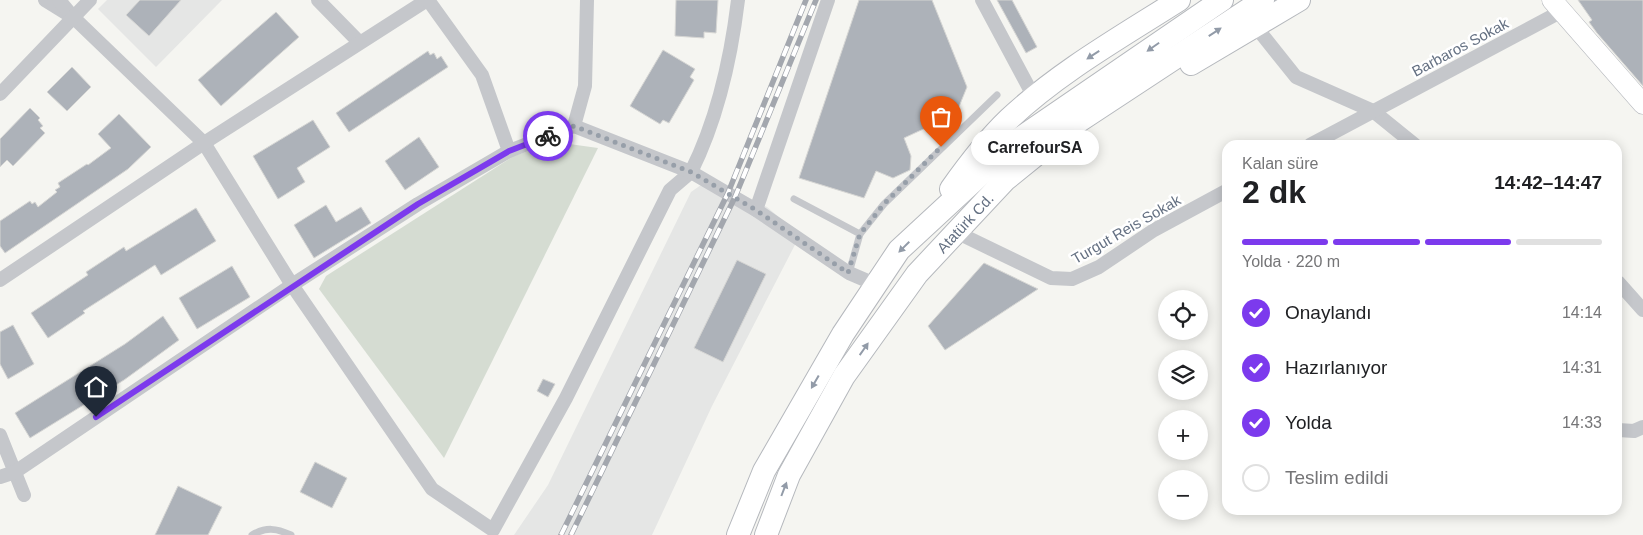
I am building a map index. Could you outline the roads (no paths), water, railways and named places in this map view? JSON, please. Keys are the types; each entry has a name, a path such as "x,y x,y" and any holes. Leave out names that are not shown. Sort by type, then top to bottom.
{"main road":[{"path":"922,230 974,157 1010,118 1077,65 1178,0"},
{"name":"Atatürk Cd.","path":"738,535 764,471 843,334 899,250 1019,139 1222,0"},
{"name":"Atatürk Cd.","path":"766,535 789,475 844,376 917,274 1005,180 1073,125 1263,0"},
{"path":"958,232 1113,108 1256,27 1299,0"}],"street":[{"path":"45,0 73,18"},
{"path":"59,0 73,18 204,143 292,285 432,489 492,533 566,398 670,190 691,172 705,144 735,25 738,0"},
{"path":"0,94 90,0"},
{"path":"318,0 359,42"},
{"path":"0,280 204,143 359,42 428,0 482,75 509,151"},
{"path":"574,126 585,86 587,0"},
{"path":"756,210 828,0"},
{"path":"982,0 1035,99"},
{"path":"1542,0 1557,6 1643,104"},
{"name":"Barbaros Sokak","path":"1373,111 1557,6"},
{"path":"1256,27 1296,77 1373,111 1409,140"},
{"path":"1319,140 1373,111"},
{"path":"0,477 15,472 292,285 418,204 509,151 574,126 691,172 756,210 848,273 877,285"},
{"name":"Turgut Reis Sokak","path":"958,232 1051,278 1072,279 1099,267 1154,230 1222,193"},
{"path":"1622,286 1643,310"},
{"path":"1622,430 1634,431 1643,427"},
{"path":"0,435 24,495"}],"lane":[{"path":"848,273 860,234 884,204 997,95"},
{"path":"794,199 860,234"},
{"path":"252,535 263,529 272,528 291,535"}],"railway":[{"path":"561,535 728,193 806,0"},
{"path":"571,535 735,197 816,0"}],"place":[{"name":"CarrefourSA","path":"941,147"}]}
